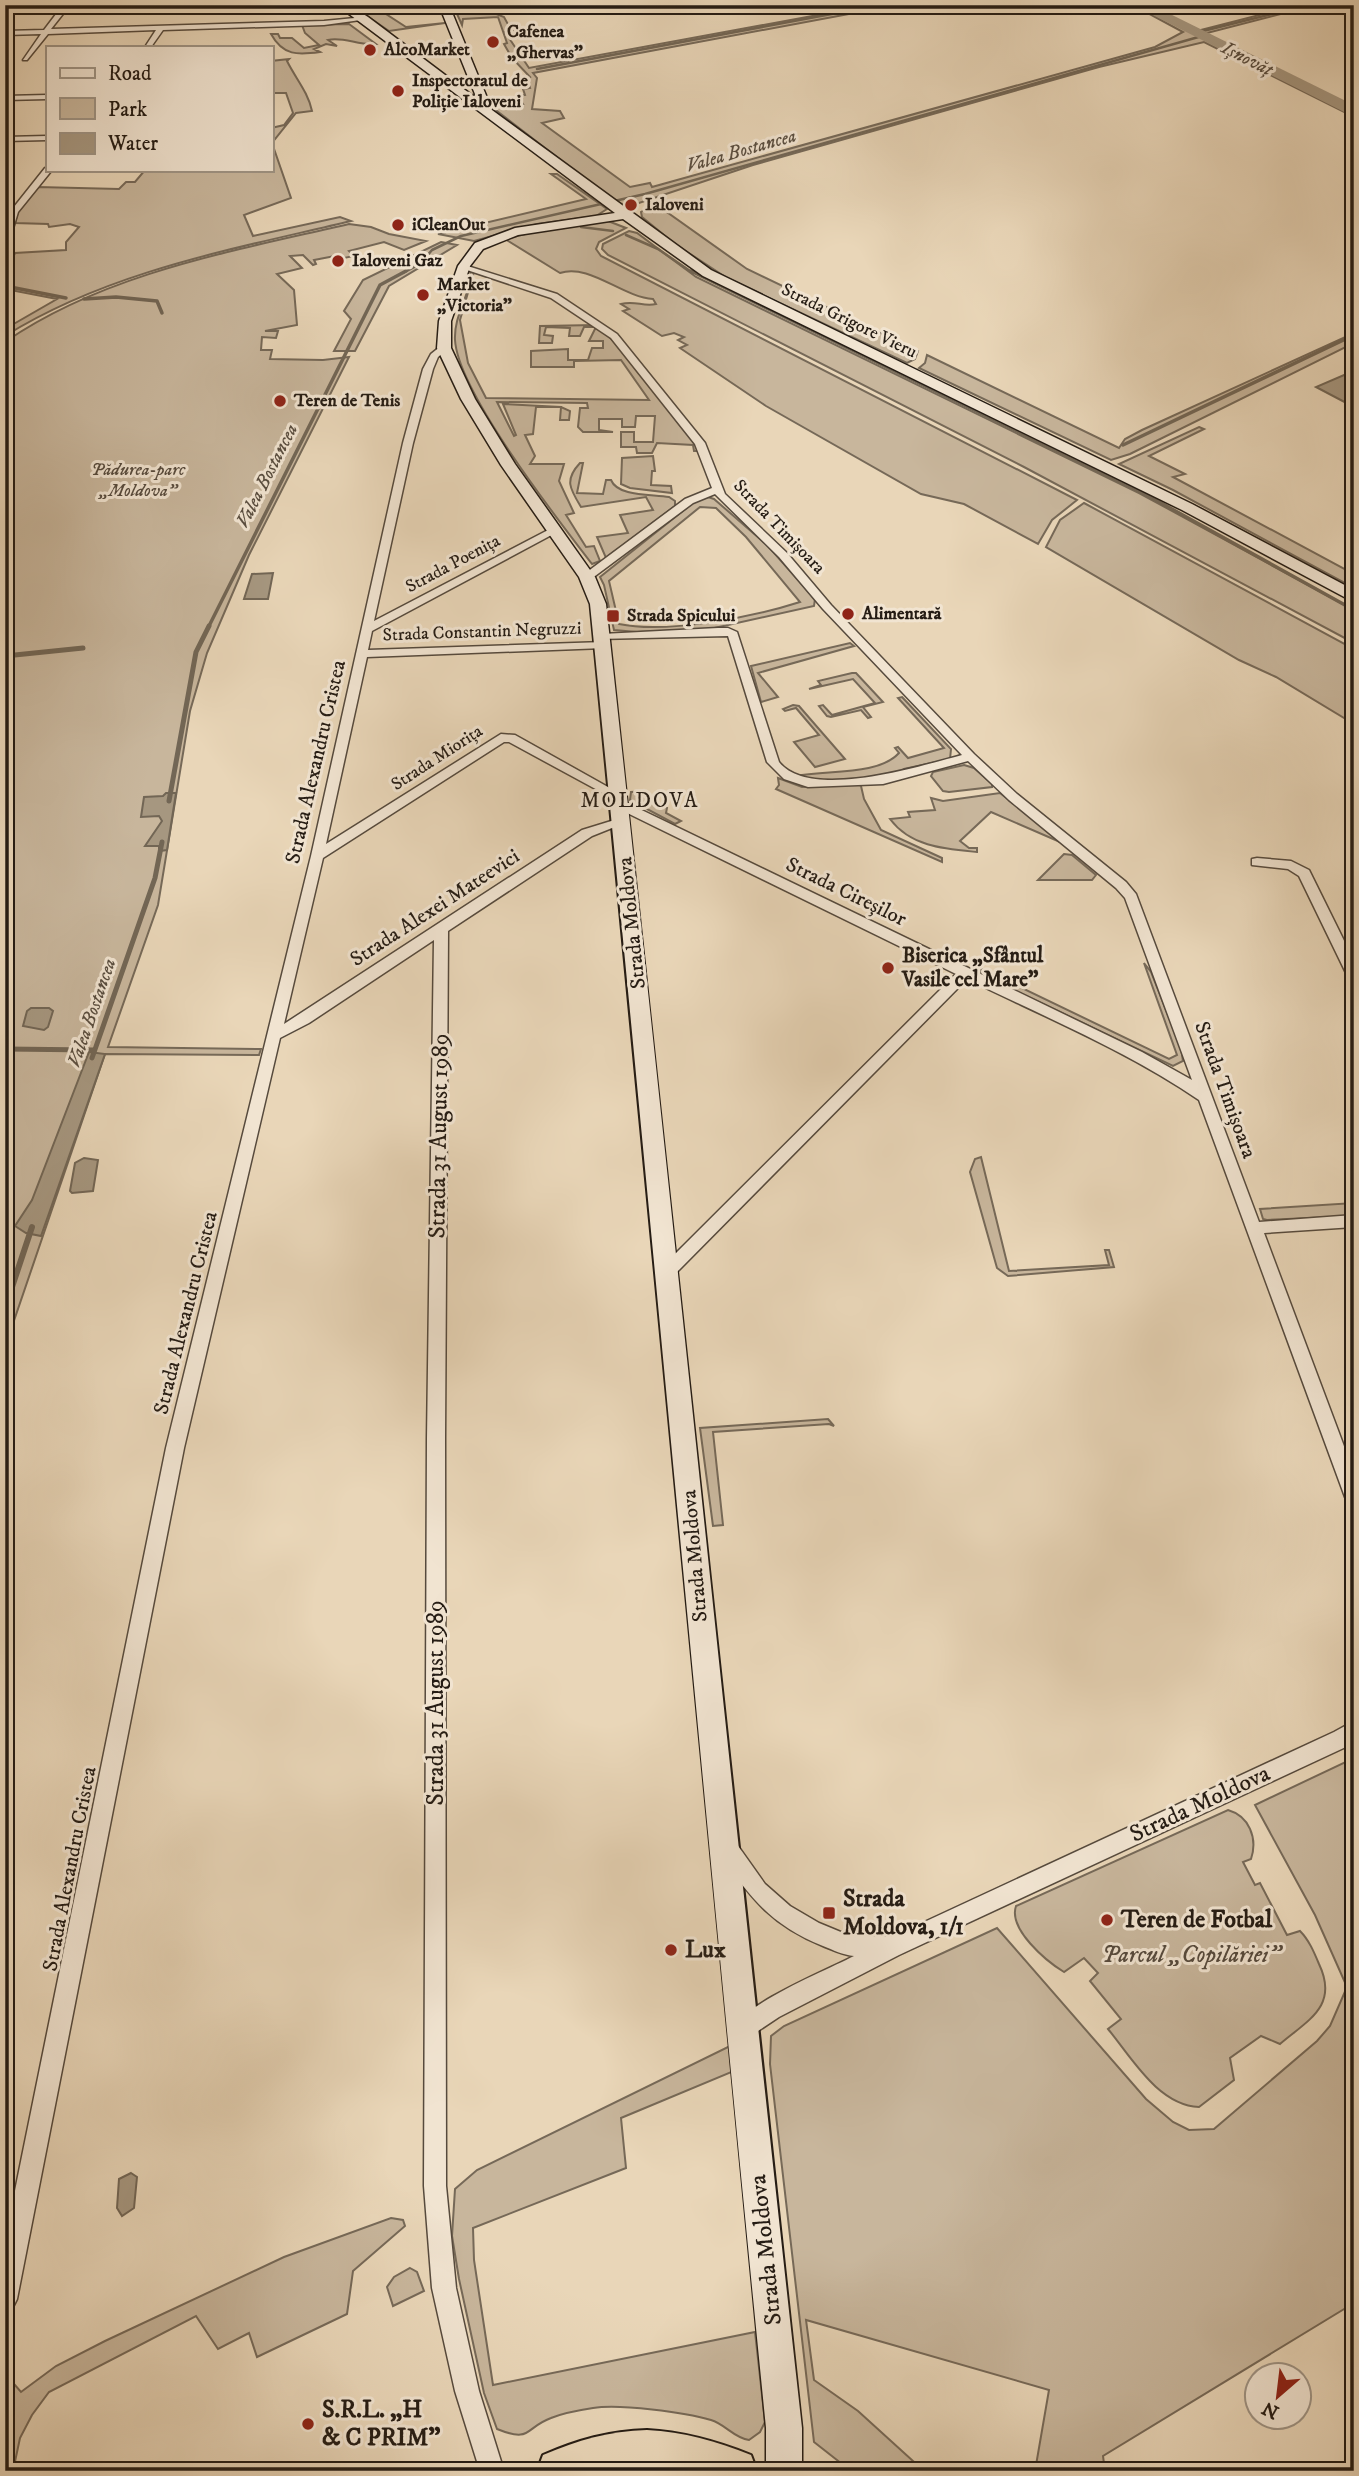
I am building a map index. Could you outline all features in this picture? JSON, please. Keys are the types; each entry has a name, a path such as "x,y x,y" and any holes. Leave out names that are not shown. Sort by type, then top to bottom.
{"highway":[{"path":"559,2471 602,2454 652,2452 717,2462 735,2471"}],"main road":[{"path":"444,5 459,53 487,109"},
{"name":"Strada Moldova","path":"722,1841 784,2428 784,2471"}],"street":[{"path":"25,59 66,5"},
{"name":"Strada Grigore Vieru","path":"342,5 365,19 621,212 707,273 1117,471 1354,596"},
{"path":"5,33 338,23 365,19"},
{"path":"149,46 161,28"},
{"path":"415,56 437,59"},
{"path":"5,98 46,97"},
{"path":"6,140 46,138"},
{"path":"8,233 14,212 46,172"},
{"name":"Strada Moldova","path":"621,212 515,232 480,246 464,266 446,315 444,348 468,399 508,465 587,577 598,604 668,1271 722,1841 758,1891 783,1913 812,1931 848,1945 892,1948"},
{"name":"Strada Timișoara","path":"464,266 554,296 614,336 700,443 706,453 716,490 783,555 827,607 970,757 1013,797 1121,885 1130,897 1354,1497"},
{"name":"Strada Alexandru Cristea","path":"5,2300 175,1448 317,856 408,443 428,369 434,356 444,348"},
{"path":"587,577 689,501 716,490"},
{"name":"Strada Poenița","path":"369,628 554,531"},
{"path":"603,641 728,631 733,634 773,762 788,778 808,783 883,780 970,757"},
{"name":"Strada Constantin Negruzzi","path":"362,654 603,641"},
{"name":"Strada Miorița","path":"317,856 501,738 511,738 619,807"},
{"name":"Strada Alexei Mateevici","path":"275,1035 304,1020 441,928 600,827 619,807"},
{"name":"Strada Cireșilor","path":"619,807 1137,1056 1178,1078 1204,1096"},
{"path":"1257,862 1291,866 1304,873 1354,975"},
{"name":"Strada 31 August 1989","path":"441,928 436,1438 435,2186 446,2300 467,2391 492,2471"},
{"path":"668,1271 964,974"},
{"path":"1255,1228 1354,1221"},
{"name":"Strada Moldova","path":"743,2030 772,2009 892,1948 1341,1739 1354,1730"}],"green space":[{"path":"351,5 372,5 406,27 445,23 389,31"},
{"path":"453,5 487,5 496,14 504,17 510,28 518,30 505,32 529,68 872,5 897,5 533,73 537,78 532,109 560,111 564,118 542,123 630,187 650,183 652,187 1155,47 1183,32 1133,5 1146,5 1197,31 1298,5 1316,5 1203,34 1354,110 1354,117 1204,42 1099,67 753,165 627,207 619,205 493,108 523,104 518,96 525,95 523,89 530,88 528,82 522,81 530,77 512,58 504,44 507,43 498,17 463,19 462,25"},
{"path":"349,24 376,44 334,39 328,40 337,46 326,44 314,49 320,52 305,54 286,50 271,34 278,34 280,38 292,38 304,48 319,45 305,33 302,25"},
{"path":"289,59 287,61 305,92 312,111 296,113 273,142 273,128 284,125 293,113 286,93 273,93 273,61"},
{"path":"273,146 291,198 244,215 253,236 340,217 351,221 129,278 45,314 5,336 5,329 57,299 5,289 5,269 8,269 15,253 66,250 66,242 79,227 70,224 49,227 48,224 15,223 18,212 38,187 119,189 126,182 135,182 143,172 273,172"},
{"path":"551,174 557,174 607,209 596,216 537,224 474,241 438,234 586,199"},
{"path":"659,202 664,210 747,269 918,351 915,359 907,363 727,278 675,244 642,217 641,212"},
{"path":"608,221 626,228 599,242 596,249 601,256 1077,500 1052,520 1038,544 964,504 921,494 766,406 680,348 687,345 678,340 684,337 674,333 662,336 623,311 629,309 621,304 656,304 653,299 629,293 594,276 571,271 560,273 505,239 550,228"},
{"name":"Pădurea-parc „Moldova”","path":"349,224 426,241 404,250 384,242 349,251 354,256 344,258 340,255 314,260 316,264 313,265 303,255 290,256 302,268 277,274 294,290 297,325 265,331 278,331 276,338 262,337 261,350 272,350 270,359 323,360 349,357 249,555 207,653 190,711 158,905 108,1047 261,1049 259,1055 105,1054 5,1347 5,342 44,318 127,281 216,255"},
{"path":"629,231 637,233 696,277 1139,493 1354,610 1354,643 1024,467 608,255 602,249 603,244"},
{"path":"441,242 457,245 389,286 355,351 334,351 351,319 344,311 363,280"},
{"path":"471,272 474,272 460,320 468,363 486,398 649,400 621,360 574,361 574,367 531,367 531,351 568,349 568,360 588,360 592,348 603,348 603,341 589,341 596,327 584,327 580,336 569,336 570,328 546,327 544,335 553,336 552,343 539,343 540,326 596,325 619,346 697,444 699,451 694,451 693,445 657,443 652,453 637,453 636,447 621,447 621,432 634,432 634,442 653,442 655,416 636,416 635,427 622,427 622,419 599,419 599,430 613,432 583,432 578,427 580,408 588,408 587,403 497,402 514,436 516,435 503,404 561,407 536,407 533,434 525,435 535,456 530,464 564,464 559,481 574,513 566,515 586,547 594,546 600,561 592,564 535,488 491,422 460,363 455,333"},
{"path":"1354,333 1354,343 1130,454 1111,460 919,368 925,363 927,355 1119,448 1125,439 1142,430"},
{"path":"561,407 570,411 569,420 560,420"},
{"path":"1199,427 1204,429 1149,456 1185,474 1173,477 1354,574 1354,588 1173,490 1119,464"},
{"path":"653,456 655,471 652,471 651,485 671,486 672,493 630,488 621,484 622,458"},
{"path":"580,463 583,463 577,493 603,494 606,480 611,480 628,492 669,497 675,501 675,506 606,558 597,537 628,533 620,515 653,510 646,497 581,507 570,485 572,475"},
{"path":"699,498 714,499 767,545 815,599 814,606 710,629 637,632 614,630 600,577","holes":["700,507 716,508 746,537 800,602 710,622 661,627 619,624 609,581"]},
{"path":"1084,503 1354,649 1354,724 1046,547 1060,520"},
{"path":"850,643 854,646 758,673 778,697 761,702 751,666"},
{"path":"856,673 883,702 863,707 871,717 868,718 861,710 827,716 819,706 823,705 832,715 875,703 853,679 809,689 821,685 818,681"},
{"path":"902,697 951,749 950,759 904,769 897,774 881,778 806,781 792,777 877,766 899,753 895,748 898,747 908,758 944,748 898,698"},
{"path":"799,706 845,759 815,767 794,742 819,735 796,708 785,711 783,709"},
{"path":"964,765 974,768 992,787 943,791 931,776 933,772"},
{"path":"778,778 802,787 856,783 861,786 864,799 881,830 942,858 942,862 776,789 779,785"},
{"path":"647,791 649,801 667,808 666,813 681,821 675,824 630,800 631,792"},
{"path":"1000,793 1067,845 991,812 960,841 969,848 977,848 977,852 941,848 918,841 908,836 890,819 910,817 908,812 935,810 931,798 943,801"},
{"path":"1064,854 1072,855 1096,875 1092,880 1038,880"},
{"path":"1144,963 1151,972 1181,1048 1183,1061 1173,1066 978,973 982,969 987,971 1169,1059 1177,1055"},
{"path":"981,1157 1009,1271 1109,1265 1105,1250 1109,1250 1114,1267 1008,1276 997,1268 970,1172 975,1159"},
{"path":"1354,1203 1354,1216 1267,1220 1263,1219 1260,1209"},
{"path":"828,1419 834,1426 829,1424 713,1432 723,1525 713,1526 700,1428"},
{"path":"1354,1758 1354,2303 1260,2360 1244,2360 1244,2370 1103,2456 1105,2471 1035,2471 1049,2390 806,2320 814,2380 858,2411 924,2471 851,2471 814,2442 770,2064 771,2036 784,2026 997,1928 1146,2099 1173,2122 1189,2130 1214,2129 1317,2041 1330,2026 1347,1987 1315,1915 1255,1805"},
{"name":"Parcul „Copilăriei”","path":"1228,1810 1241,1817 1250,1829 1253,1851 1251,1859 1243,1862 1255,1885 1260,1883 1287,1935 1300,1931 1306,1938 1319,1964 1325,1991 1318,2011 1280,2044 1261,2036 1230,2058 1234,2080 1199,2107 1184,2104 1159,2089 1108,2029 1121,2019 1090,1981 1098,1973 1084,1958 1064,1972 1030,1944 1015,1915 1016,1906"},
{"path":"730,2046 734,2071 621,2118 626,2168 473,2228 474,2260 493,2385 755,2332 765,2422 760,2432 749,2440 739,2437 716,2422 699,2417 619,2407 593,2408 561,2415 522,2434 516,2435 497,2429 484,2393 459,2279 452,2236 455,2189 477,2170"},
{"path":"391,2218 403,2220 405,2226 353,2271 347,2314 257,2357 249,2333 218,2349 196,2316 49,2392 32,2415 20,2438 13,2471 5,2471 5,2406 14,2384 21,2392 56,2366 105,2341 284,2257"},
{"path":"410,2268 417,2272 424,2291 393,2306 387,2287 394,2277"}],"water":[{"path":"1344,375 1354,375 1354,407 1316,387"},
{"path":"273,573 268,599 244,599 252,574"},
{"path":"166,793 176,793 167,850 159,851 159,846 145,846 162,821 159,816 141,817 144,797 163,796"},
{"path":"31,1008 49,1008 53,1011 48,1027 44,1030 23,1026 27,1011"},
{"path":"89,1052 105,1054 41,1236 26,1233 15,1226 32,1200"},
{"path":"84,1158 98,1160 93,1191 72,1193 70,1191 75,1163"},
{"path":"131,2173 137,2177 134,2208 122,2216 117,2208 119,2179"}],"waterway":[{"path":"483,5 487,13"},
{"path":"537,69 880,5"},
{"name":"Ișnovăț","path":"1140,5 1354,112"},
{"path":"1195,33 1308,5"},
{"name":"Valea Bostancea","path":"403,273 420,264 432,250 461,236 645,194 1202,36"},
{"path":"581,227 613,231"},
{"path":"626,235 658,249 693,273"},
{"name":"Valea Bostancea","path":"208,628 380,285 406,271"},
{"path":"691,271 1143,493 1354,610"},
{"path":"5,286 66,298"},
{"path":"84,299 116,297 157,301 162,313"},
{"path":"1123,445 1354,335"},
{"name":"Valea Bostancea","path":"169,801 196,652 208,628"},
{"path":"5,656 83,648"},
{"name":"Valea Bostancea","path":"92,1058 155,878 162,842"},
{"path":"5,1049 94,1050"},
{"name":"Valea Bostancea","path":"5,1308 32,1227"}],"place":[{"name":"Cafenea „Ghervas”","path":"493,42"},
{"name":"AlcoMarket","path":"370,50"},
{"name":"Inspectoratul de Poliție Ialoveni","path":"398,91"},
{"name":"Ialoveni","path":"631,205"},
{"name":"iCleanOut","path":"398,225"},
{"name":"Ialoveni Gaz","path":"338,261"},
{"name":"Market „Victoria”","path":"423,295"},
{"name":"Teren de Tenis","path":"280,401"},
{"name":"Alimentară","path":"848,614"},
{"name":"Strada Spicului","path":"613,616"},
{"name":"Biserica „Sfântul Vasile cel Mare”","path":"888,968"},
{"name":"Strada Moldova, 1/1","path":"829,1913"},
{"name":"Teren de Fotbal","path":"1107,1920"},
{"name":"Lux","path":"671,1950"},
{"name":"S.R.L. „H & C PRIM”","path":"308,2424"}],"district":[{"name":"MOLDOVA","path":"640,801"}]}
